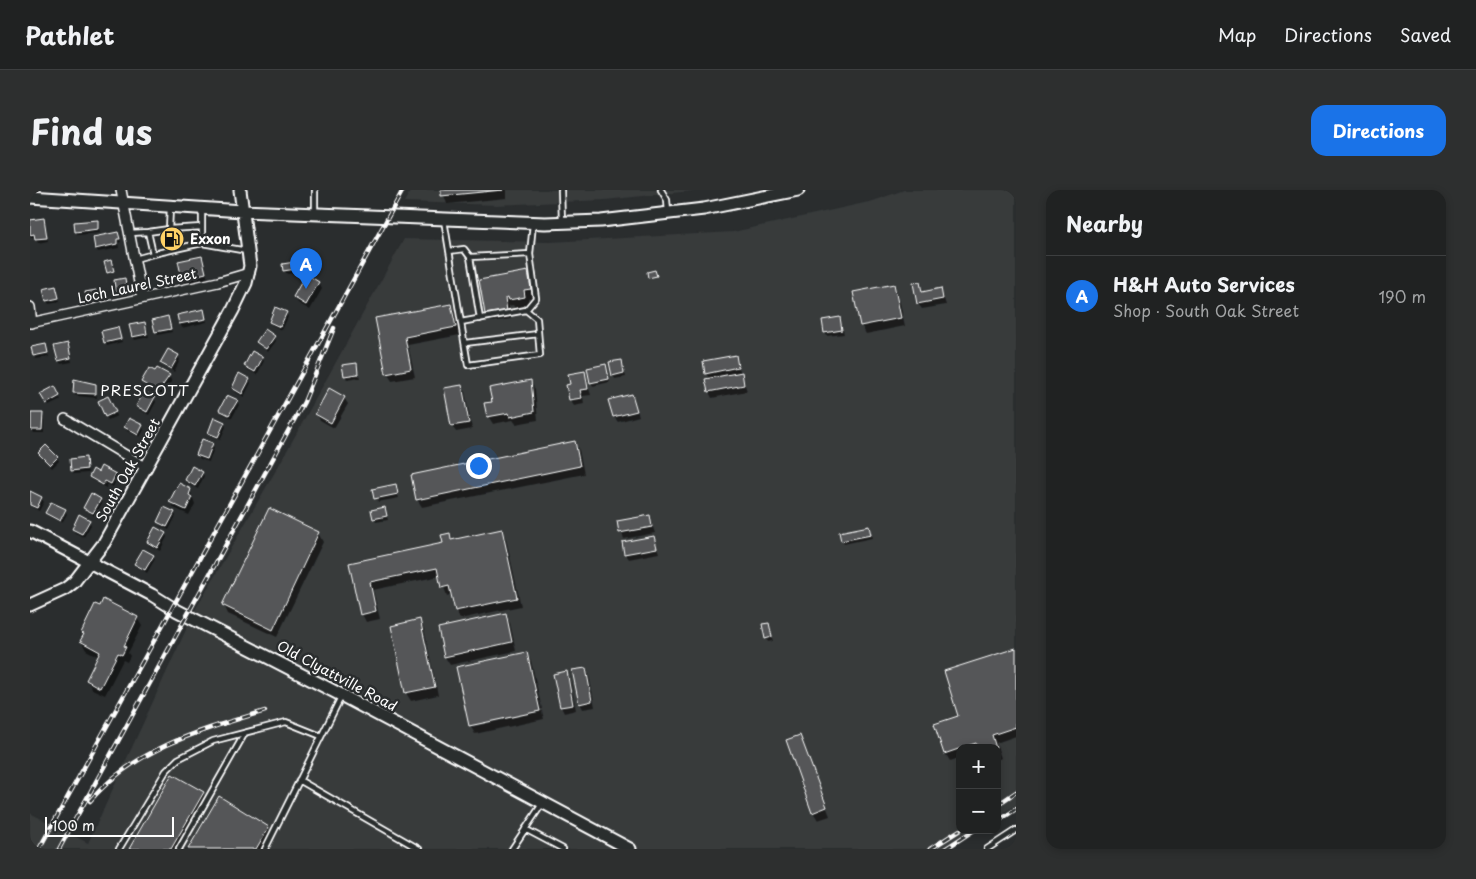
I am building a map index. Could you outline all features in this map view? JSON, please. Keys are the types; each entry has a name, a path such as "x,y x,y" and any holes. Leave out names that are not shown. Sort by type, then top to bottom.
{"main road":[{"name":"South Oak Street","path":"30,605 65,589 74,582 90,563 119,518 233,310 249,273 240,190"},
{"path":"30,197 123,196 170,205 242,211 562,223 669,214 727,205 798,190"},
{"name":"Old Clyattville Road","path":"30,531 630,849"}],"street":[{"path":"123,196 142,298"},
{"name":"Loch Laurel Street","path":"31,323 218,282 249,273"},
{"path":"30,307 31,323"},
{"path":"65,419 147,468"}],"lane":[{"path":"315,190 315,214"},
{"path":"561,190 562,223"},
{"path":"661,190 667,200 669,214"},
{"path":"170,205 170,231"},
{"path":"202,207 202,243"},
{"path":"444,220 468,365 540,355 536,319 526,310"},
{"path":"461,322 526,310 536,298 530,254 533,223"},
{"path":"130,233 202,227"},
{"path":"148,232 153,254"},
{"path":"135,259 174,247 202,243 248,251"},
{"path":"449,251 464,249 470,257 480,319"},
{"path":"470,257 530,254"},
{"path":"465,343 538,334"},
{"path":"265,849 341,695"},
{"path":"119,849 166,771 178,759 213,741 286,722 321,736"},
{"path":"179,849 245,732"},
{"path":"299,780 419,849"},
{"path":"512,849 543,803"},
{"path":"525,829 563,849"},
{"path":"987,849 1016,830"}],"shaded area":[{"path":"411,190 701,190 605,200 497,205 404,202"},
{"path":"904,190 1016,190 1016,805 1001,814 1001,744 956,744 956,834 972,834 950,849 30,849 30,813 88,843 195,610 279,465 404,239 550,242 733,232 873,201"}],"building":[{"path":"441,190 503,190 441,196"},
{"path":"44,218 47,238 35,239 34,234 30,235 30,220"},
{"path":"98,220 98,229 75,232 74,222"},
{"name":"Exxon","path":"180,231 182,243 165,247 162,236"},
{"path":"118,232 120,239 117,239 117,244 95,249 93,237"},
{"path":"202,256 206,273 182,279 178,261"},
{"path":"111,260 114,271 107,273 104,262"},
{"path":"295,262 296,269 283,271 282,264"},
{"path":"655,270 657,276 648,278 647,272"},
{"path":"528,271 531,289 524,290 525,297 509,300 508,297 505,298 507,311 485,314 479,280"},
{"path":"306,274 319,282 306,305 293,297"},
{"path":"125,278 127,292 116,294 114,280"},
{"path":"920,282 922,292 941,288 943,299 917,304 913,283"},
{"path":"894,284 901,318 860,326 853,292"},
{"path":"56,286 59,298 46,301 43,289"},
{"path":"96,290 98,300 87,303 85,292"},
{"path":"451,304 456,327 405,337 411,369 386,374 375,318"},
{"path":"275,307 287,312 280,327 269,322"},
{"path":"204,309 206,319 179,324 177,315"},
{"path":"168,316 171,329 155,332 152,320"},
{"path":"840,317 842,330 824,333 822,320"},
{"path":"145,322 147,334 132,337 129,325"},
{"path":"118,327 121,339 104,343 101,331"},
{"path":"265,329 275,336 266,349 256,342"},
{"path":"68,343 71,358 58,361 54,346"},
{"path":"46,344 48,353 33,356 31,347"},
{"path":"168,349 179,355 171,369 160,363"},
{"path":"252,351 263,357 255,372 244,366"},
{"path":"736,355 738,367 705,374 703,361"},
{"path":"622,360 624,373 612,376 609,362"},
{"path":"357,363 358,374 344,376 342,365"},
{"path":"606,364 609,379 590,383 587,368"},
{"path":"149,368 155,371 157,368 170,375 158,392 141,382"},
{"path":"585,371 588,389 580,390 582,398 569,400 566,385 570,384 568,374"},
{"path":"742,372 744,385 708,392 705,379"},
{"path":"239,373 250,379 242,394 232,388"},
{"path":"74,379 96,384 96,394 73,393"},
{"path":"531,380 534,412 510,417 509,413 487,417 484,403 492,402 489,388"},
{"path":"462,385 469,423 451,426 444,388"},
{"path":"55,386 60,396 46,404 40,394"},
{"path":"329,388 345,397 331,423 315,414"},
{"path":"144,392 155,397 147,412 136,406"},
{"path":"632,394 637,411 613,417 608,400"},
{"path":"227,395 238,400 229,415 219,410"},
{"path":"108,396 116,412 105,417 98,401"},
{"path":"31,413 43,413 42,430 31,430"},
{"path":"214,417 225,422 218,437 208,433"},
{"path":"129,418 143,425 138,435 124,427"},
{"path":"202,439 213,443 207,459 196,455"},
{"path":"575,441 580,466 416,500 411,475"},
{"path":"46,445 58,457 50,465 38,453"},
{"path":"86,457 87,469 71,471 70,459"},
{"path":"101,466 116,474 111,484 105,481 103,485 89,477 93,469 98,472"},
{"path":"192,466 203,472 195,486 185,480"},
{"path":"179,483 191,489 189,495 192,497 186,510 169,502"},
{"path":"396,484 398,494 374,499 372,489"},
{"path":"30,491 42,497 37,508 30,505"},
{"path":"91,493 101,499 93,513 83,508"},
{"path":"51,502 66,509 60,521 45,513"},
{"path":"164,507 175,512 167,527 157,522"},
{"path":"385,507 387,516 373,519 371,510"},
{"path":"269,508 319,532 273,630 222,605"},
{"path":"79,514 90,520 82,534 72,529"},
{"path":"650,515 652,527 619,533 617,521"},
{"path":"869,526 871,535 841,541 839,532"},
{"path":"155,527 166,533 157,548 147,542"},
{"path":"502,529 517,598 455,611 449,586 441,588 437,568 370,582 376,611 360,615 349,563 443,543 441,535 450,533 451,540"},
{"path":"654,536 657,548 624,554 622,542"},
{"path":"143,549 154,555 145,570 134,564"},
{"path":"103,599 138,617 124,646 126,647 122,655 118,653 100,688 86,680 100,652 80,641 84,634 81,633 95,604 100,606"},
{"path":"506,613 512,642 444,657 438,628"},
{"path":"420,619 435,687 405,693 391,626"},
{"path":"769,623 772,637 765,639 762,624"},
{"path":"1016,648 1016,727 992,735 995,744 956,744 956,750 944,754 934,724 958,716 944,671"},
{"path":"527,652 540,711 469,726 456,667"},
{"path":"586,668 592,701 579,704 572,670"},
{"path":"567,671 573,705 560,707 553,674"},
{"path":"800,735 827,807 812,813 786,740"},
{"path":"172,774 204,792 171,849 129,849"},
{"path":"219,796 269,827 256,849 188,849"}],"railway":[{"path":"39,849 403,190"},
{"path":"59,849 304,402 334,328"},
{"path":"90,801 127,767 149,754 194,734 265,711"},
{"path":"1001,802 1016,792"},
{"path":"1001,819 1016,809"},
{"path":"930,849 956,833"},
{"path":"945,849 968,834"}],"place":[{"name":"Exxon","path":"172,239"},
{"name":"H&H Auto Services","path":"306,289"}],"district":[{"name":"PRESCOTT","path":"145,391"}]}
